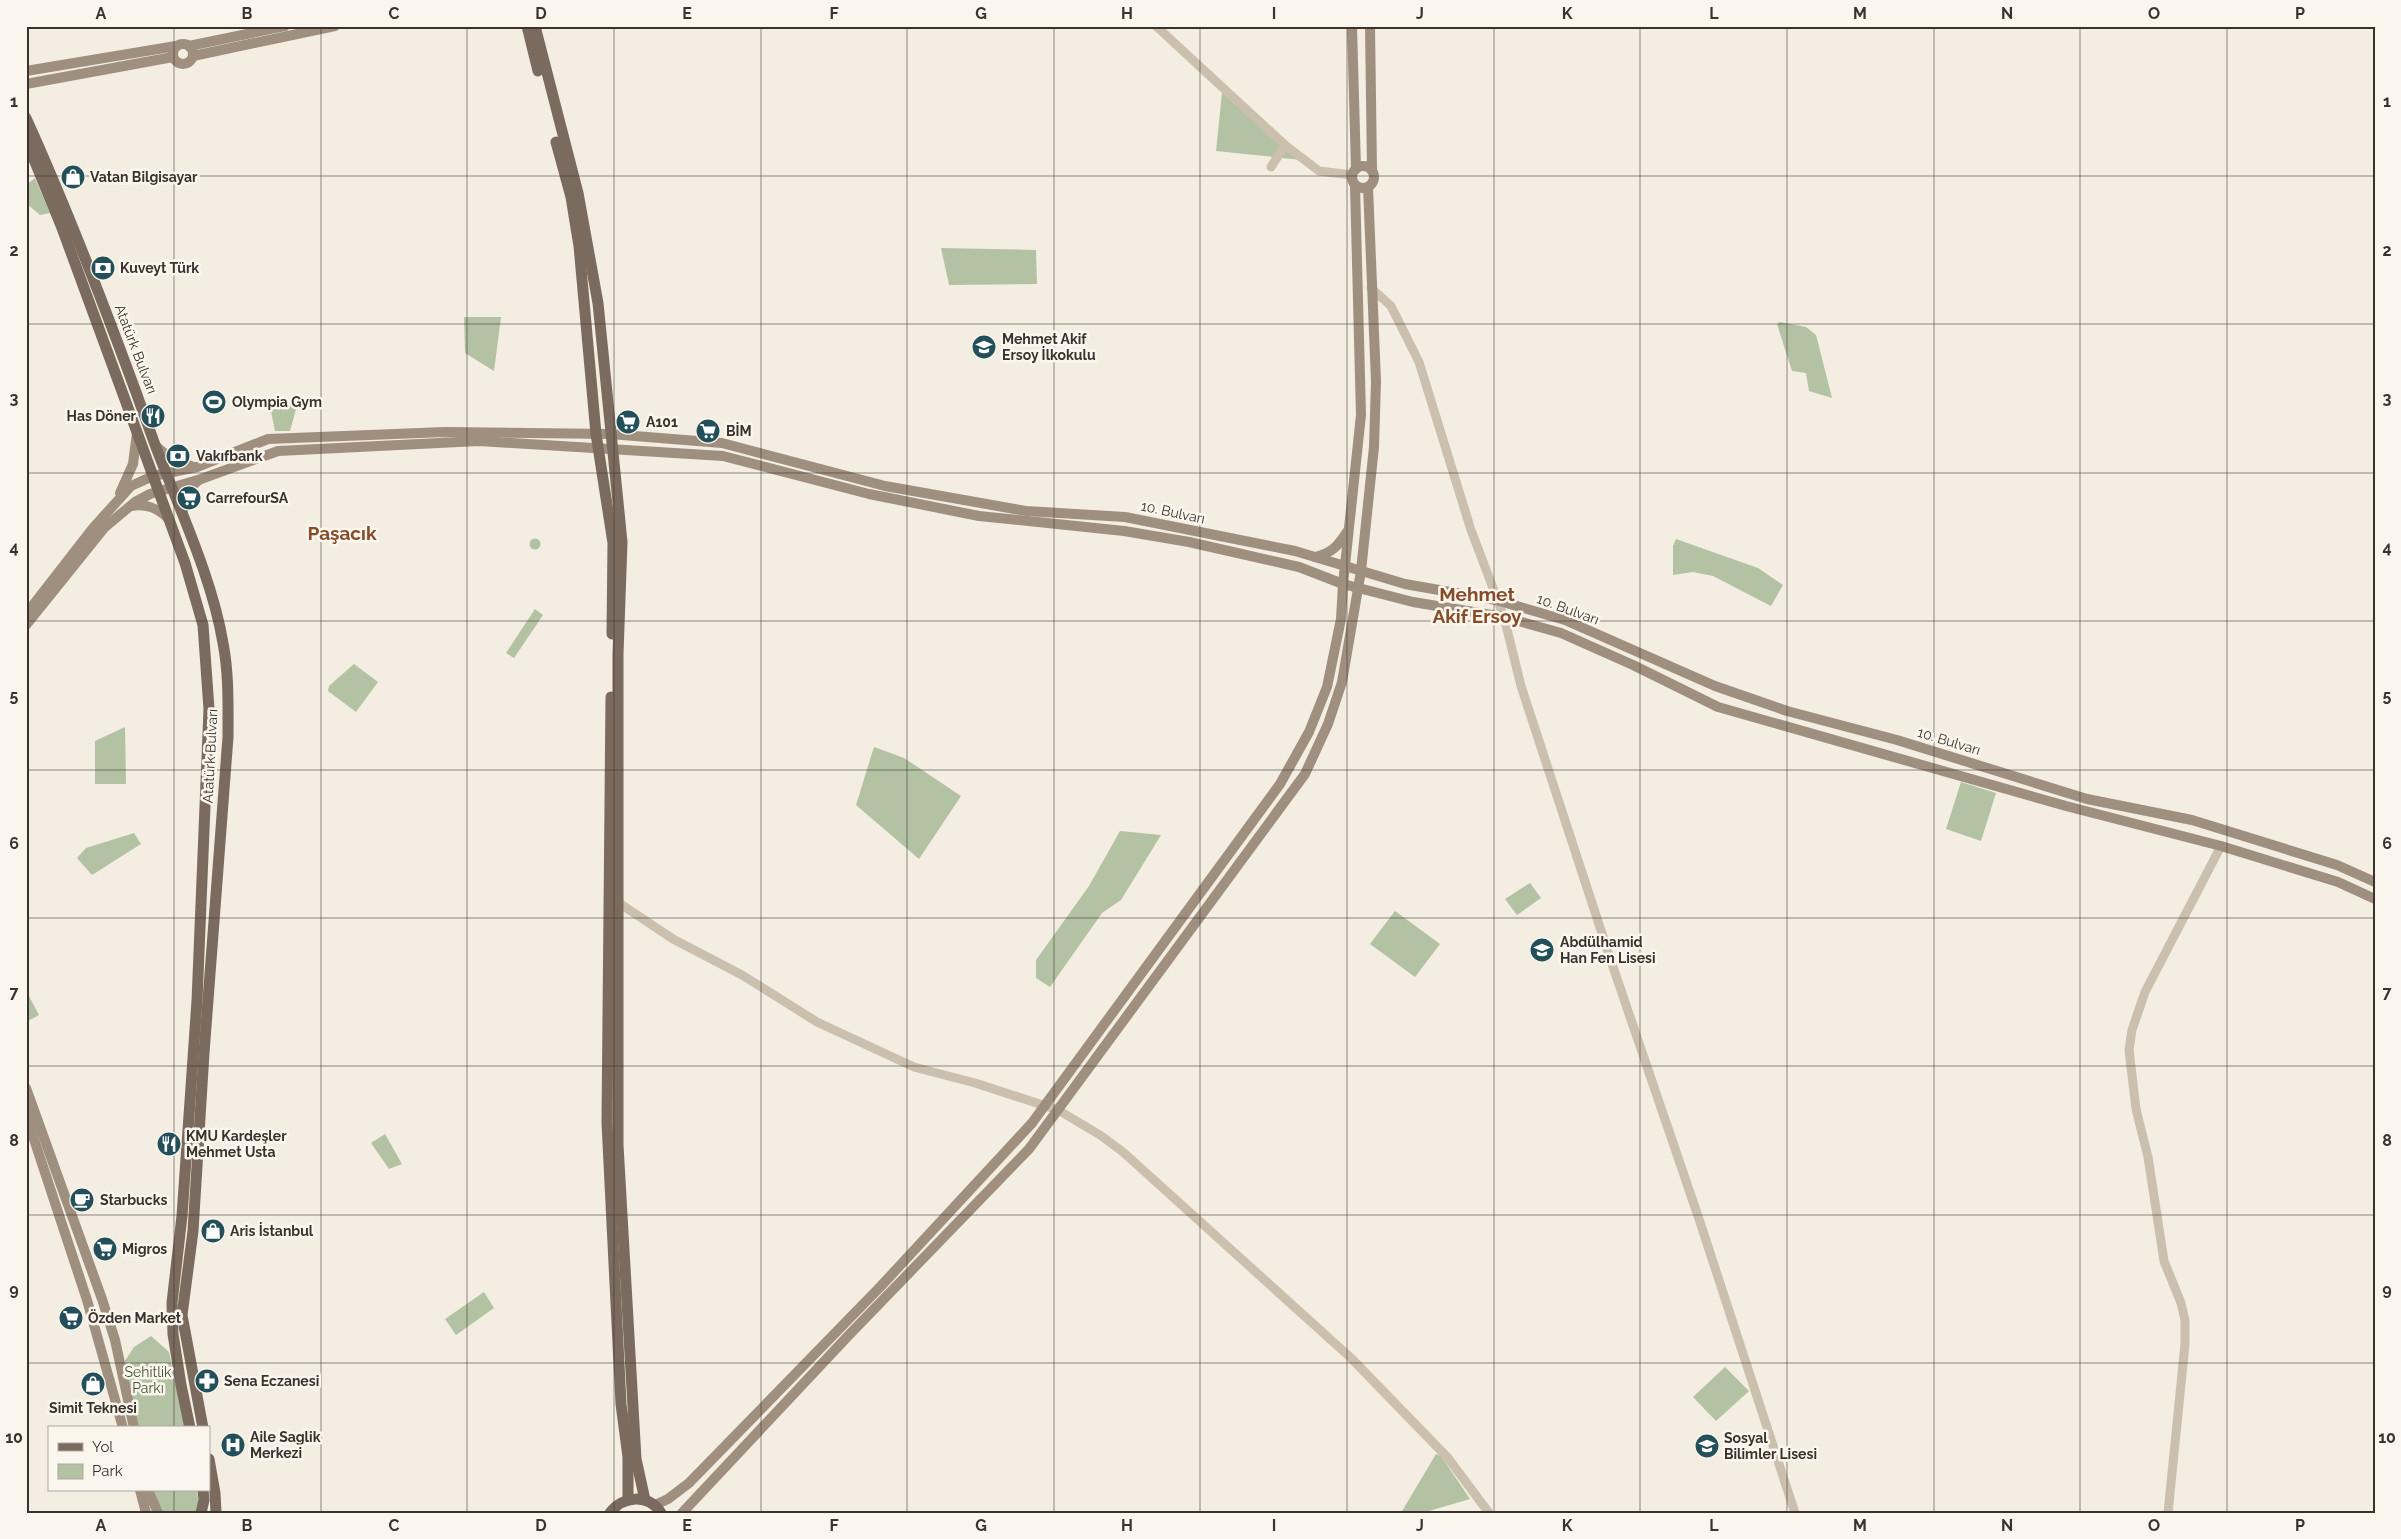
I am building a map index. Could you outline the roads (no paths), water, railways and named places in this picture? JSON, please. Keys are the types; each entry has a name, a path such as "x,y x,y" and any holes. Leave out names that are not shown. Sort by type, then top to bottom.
{"main road":[{"path":"26,71 182,44 189,46 285,26"},
{"path":"176,46 173,57 178,63 183,64 190,61 193,56 335,26"},
{"path":"527,26 571,196 578,246 596,434 600,448 613,543 607,1123 616,1188 636,1459 654,1506"},
{"path":"535,26 580,200 598,303 622,542 618,654 619,903 618,1145 616,1188 621,1404 628,1457 628,1500"},
{"path":"610,1513 620,1502 628,1500 654,1506 668,1499 696,1476 984,1177 1032,1123 1280,784 1309,732 1327,687 1342,619 1343,584 1361,415 1352,26"},
{"path":"682,1513 848,1336 1029,1150 1305,774 1328,724 1342,682 1360,588 1374,447 1376,381 1368,188 1374,179 1372,170 1370,26"},
{"path":"189,46 193,56"},
{"path":"26,84 173,57"},
{"name":"Atatürk Bulvarı","path":"26,118 66,210 214,600 224,645 228,693 228,737 204,1053 194,1231 182,1315 203,1426"},
{"name":"Atatürk Bulvarı","path":"26,140 62,228 137,432 197,600 203,625 209,709 197,1001 182,1216 172,1303 175,1351 190,1426"},
{"path":"1354,176 1366,166 1372,170"},
{"path":"1354,176 1361,188 1368,188"},
{"path":"26,614 118,498 133,464 137,432"},
{"name":"10. Bulvarı","path":"118,498 132,486 153,476 197,467 268,439 445,432 610,434 722,443 885,486 1026,511 1125,516 1314,557 1405,584 1496,600 1565,620 1715,686 1787,711 1897,740 2087,799 2192,820 2337,865 2375,882"},
{"name":"10. Bulvarı","path":"26,625 104,528 130,506 158,491 201,479 278,451 479,440 724,456 869,494 979,516 1124,531 1198,544 1312,572 1343,584 1413,602 1504,617 1561,632 1718,707 2066,806 2222,846 2338,882 2375,899"},
{"path":"156,447 176,463 197,467"},
{"path":"182,518 183,500 187,492 201,479"},
{"path":"130,506 147,505 159,510 168,518"},
{"path":"1314,557 1330,553 1338,546 1348,531"},
{"path":"1312,572 1331,584 1336,594 1342,619"},
{"path":"26,1088 102,1299 115,1340 134,1426"},
{"path":"26,1115 93,1320 122,1426"},
{"path":"210,1465 216,1513"},
{"path":"141,1492 146,1513"},
{"path":"149,1492 158,1513"},
{"path":"201,1513 204,1500 203,1492"}],"street":[{"path":"1156,26 1285,145 1319,171 1354,176"},
{"path":"1271,167 1285,145"},
{"path":"1371,288 1391,306 1419,362 1471,530 1504,617 1521,686 1795,1513"},
{"path":"2168,1513 2185,1320 2181,1303 2164,1260 2148,1158 2135,1100 2129,1050 2132,1030 2145,992 2222,846"},
{"path":"619,903 672,939 742,975 817,1022 914,1066 975,1083 1058,1110 1100,1135 1122,1152 1351,1358 1448,1458 1489,1513"}],"place":[{"name":"Vatan Bilgisayar","path":"73,177"},
{"name":"Kuveyt Türk","path":"103,268"},
{"name":"Mehmet Akif Ersoy İlkokulu","path":"984,347"},
{"name":"Olympia Gym","path":"214,402"},
{"name":"Has Döner","path":"153,416"},
{"name":"A101","path":"628,422"},
{"name":"BİM","path":"708,431"},
{"name":"Vakıfbank","path":"178,456"},
{"name":"CarrefourSA","path":"189,498"},
{"name":"Abdülhamid Han Fen Lisesi","path":"1542,950"},
{"name":"KMU Kardeşler Mehmet Usta","path":"169,1144"},
{"name":"Starbucks","path":"82,1200"},
{"name":"Aris İstanbul","path":"213,1231"},
{"name":"Migros","path":"105,1249"},
{"name":"Özden Market","path":"71,1318"},
{"name":"Sena Eczanesi","path":"207,1381"},
{"name":"Simit Teknesi","path":"93,1384"},
{"name":"Aile Saglik Merkezi","path":"233,1445"},
{"name":"Sosyal Bilimler Lisesi","path":"1707,1446"}],"district":[{"name":"Paşacık","path":"342,533"},
{"name":"Mehmet Akif Ersoy","path":"1477,605"}],"park label":[{"name":"Sehitlik Parkı","path":"148,1380"}]}
